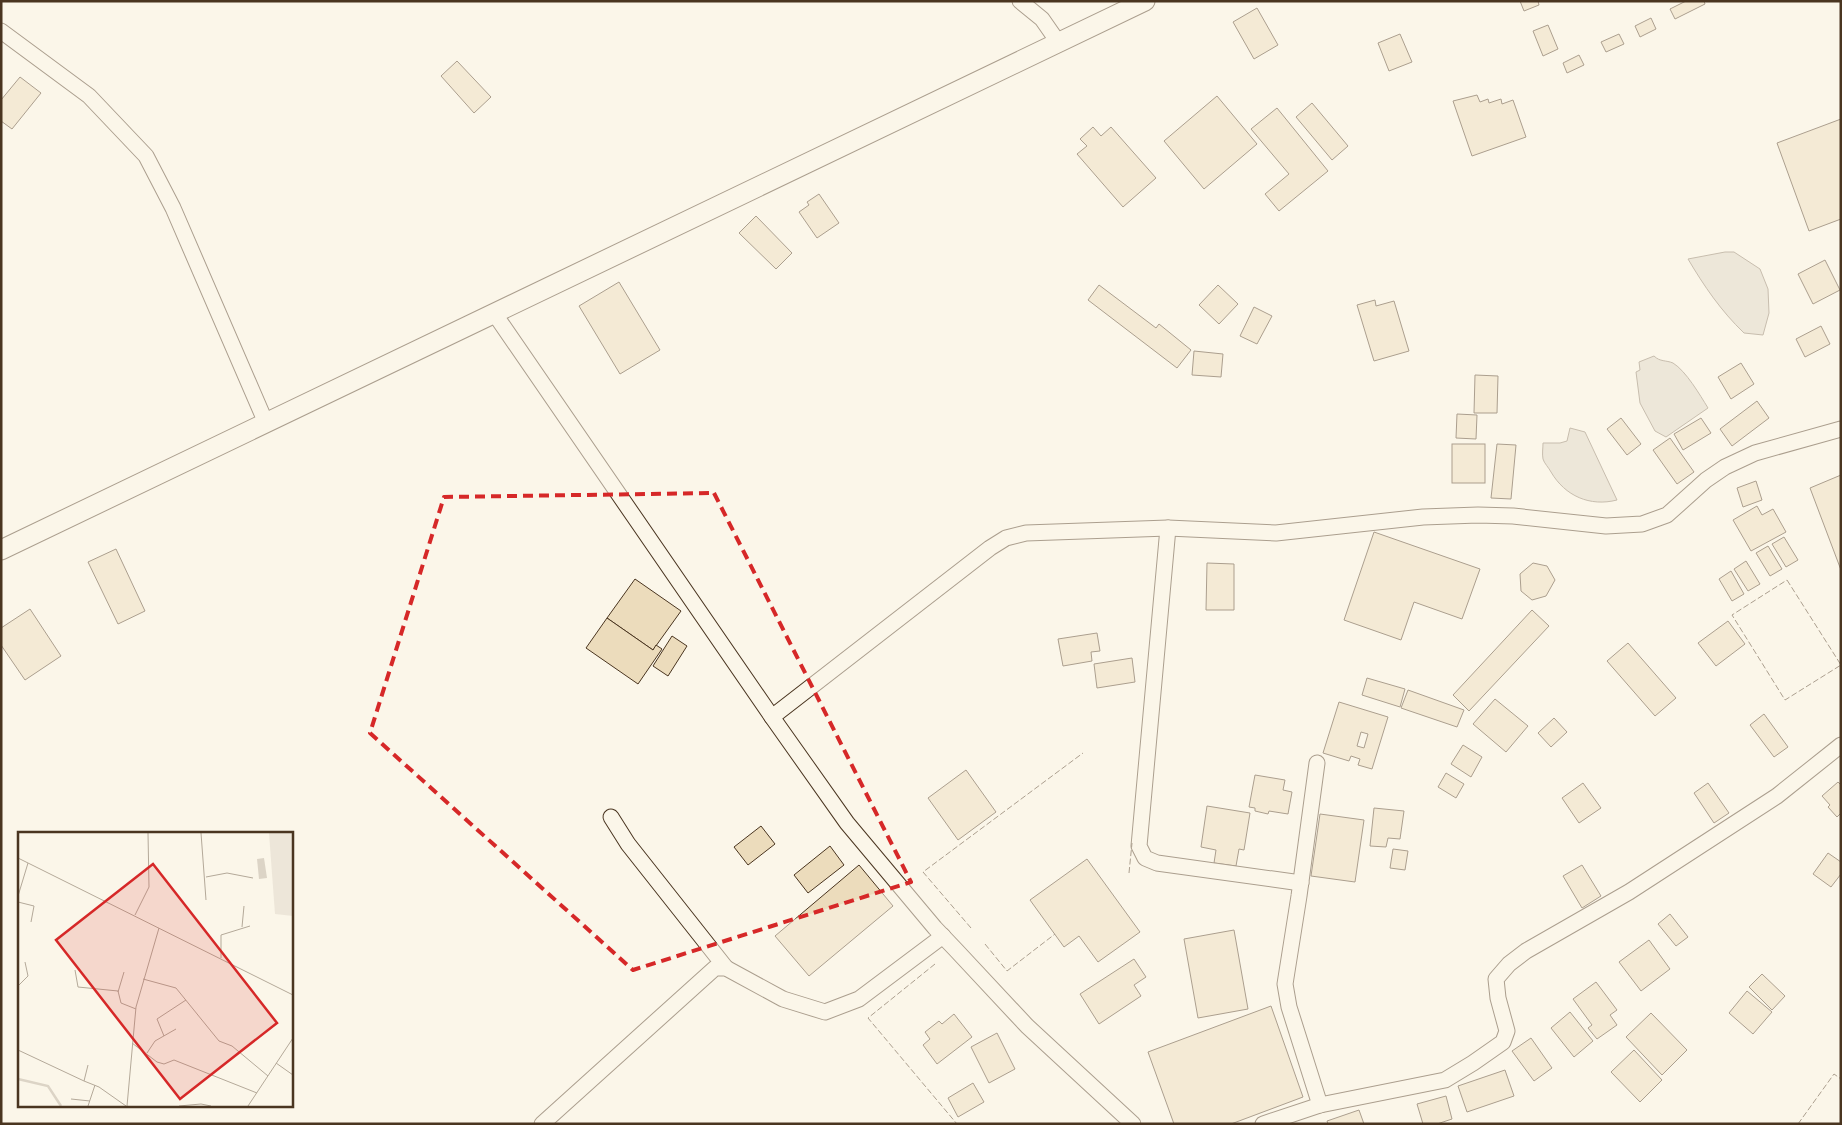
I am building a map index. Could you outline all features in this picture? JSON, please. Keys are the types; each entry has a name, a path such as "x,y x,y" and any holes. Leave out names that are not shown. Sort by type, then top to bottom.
{"street":[{"path":"1020,1 1042,19 1058,42"},
{"path":"1,550 1145,1"},
{"path":"1,32 89,96 146,156 173,208 266,423"},
{"path":"494,313 847,823 943,936 1027,1026 1133,1124"},
{"path":"772,717 982,554 1006,538 1026,533 1168,528 1276,534 1423,517 1513,516 1606,526 1642,524 1667,515 1706,480 1755,453 1841,429"},
{"path":"1168,528 1139,846 1145,858 1157,863 1301,883"},
{"path":"1263,1124 1320,1105 1445,1080 1480,1058 1503,1042 1507,1031 1498,998 1496,979 1509,964 1526,951 1629,892 1777,796 1841,746"},
{"path":"1317,763 1285,984 1289,1007 1320,1105"},
{"path":"611,818 628,844 726,968 783,999 825,1012 859,1000 943,936"},
{"path":"542,1124 715,968 726,968"}],"highlighted area":[{"path":"714,493 911,882 633,970 370,733 444,497"}],"shaded area":[{"path":"1734,252 1760,269 1768,289 1769,313 1763,335 1744,333 1736,325 1713,298 1688,259"},
{"path":"1654,356 1673,363 1678,367 1708,408 1666,437 1655,431 1640,403 1636,372 1640,370 1639,362"},
{"path":"1570,428 1585,432 1617,500 1597,502 1579,498 1563,487 1545,464 1543,443 1567,441"}],"building":[{"path":"1520,1 1538,1 1539,5 1524,11"},
{"path":"1686,1 1704,1 1705,4 1675,19 1670,9"},
{"path":"1257,8 1278,45 1254,59 1233,22"},
{"path":"1651,18 1656,29 1640,37 1635,26"},
{"path":"1548,25 1558,49 1543,56 1533,31"},
{"path":"1400,34 1412,62 1389,71 1378,43"},
{"path":"1619,34 1624,44 1606,52 1601,42"},
{"path":"1579,55 1584,65 1567,73 1563,63"},
{"path":"457,61 491,97 474,113 441,76"},
{"path":"20,77 41,93 12,129 1,121 1,100"},
{"path":"1477,95 1480,102 1488,99 1489,103 1501,99 1502,104 1513,100 1526,137 1472,156 1453,101"},
{"path":"1217,96 1257,144 1204,189 1164,141"},
{"path":"1312,103 1348,146 1332,160 1296,117"},
{"path":"1277,108 1328,171 1279,211 1265,194 1289,174 1251,129"},
{"path":"1841,119 1841,219 1809,231 1777,143"},
{"path":"1093,127 1101,136 1111,127 1156,178 1123,207 1077,154 1087,146 1080,139"},
{"path":"819,194 839,223 817,238 799,212 809,205 807,202"},
{"path":"756,216 792,253 776,269 739,233"},
{"path":"1825,260 1840,290 1813,304 1798,274"},
{"path":"619,282 660,350 620,374 579,306"},
{"path":"1099,285 1156,328 1159,324 1191,350 1177,368 1088,300"},
{"path":"1218,285 1238,304 1219,324 1199,305"},
{"path":"1375,300 1376,306 1394,301 1409,351 1374,361 1357,305"},
{"path":"1254,307 1272,316 1257,344 1240,336"},
{"path":"1821,326 1830,344 1805,357 1796,339"},
{"path":"1194,351 1223,354 1221,377 1192,375"},
{"path":"1741,363 1754,384 1731,399 1718,377"},
{"path":"1475,375 1498,376 1497,413 1474,413"},
{"path":"1757,401 1769,418 1732,446 1720,429"},
{"path":"1457,414 1477,415 1476,439 1456,438"},
{"path":"1621,418 1641,444 1627,455 1607,429"},
{"path":"1701,418 1711,433 1683,450 1674,434"},
{"path":"1670,438 1694,472 1677,484 1653,450"},
{"path":"1452,444 1485,444 1485,483 1452,483"},
{"path":"1497,444 1516,445 1511,499 1491,498"},
{"path":"1841,475 1841,570 1810,488"},
{"path":"1756,481 1762,500 1743,507 1737,488"},
{"path":"1757,506 1762,515 1773,509 1786,532 1751,551 1733,520"},
{"path":"1374,532 1480,569 1462,619 1414,602 1401,640 1344,620"},
{"path":"1784,537 1798,560 1786,567 1772,544"},
{"path":"1768,546 1782,569 1770,576 1756,553"},
{"path":"116,549 145,611 118,624 88,562"},
{"path":"1746,561 1760,584 1748,591 1734,569"},
{"path":"1207,563 1234,564 1234,610 1206,610"},
{"path":"1533,563 1547,566 1555,580 1546,596 1532,600 1521,591 1520,574"},
{"path":"1731,571 1744,594 1732,601 1719,579"},
{"path":"635,579 681,611 653,650 607,618"},
{"path":"30,609 61,656 25,680 1,645 1,628"},
{"path":"1532,610 1549,626 1469,711 1453,695"},
{"path":"607,618 653,650 656,645 662,649 638,684 586,648"},
{"path":"1728,621 1745,644 1716,666 1698,643"},
{"path":"1097,633 1100,651 1091,652 1092,661 1063,666 1058,639"},
{"path":"672,636 687,646 668,676 653,666"},
{"path":"1628,643 1676,698 1655,716 1607,661"},
{"path":"1132,658 1135,682 1097,688 1094,664"},
{"path":"1367,678 1405,689 1400,707 1362,695"},
{"path":"1408,690 1464,710 1457,727 1401,708"},
{"path":"1495,699 1528,726 1506,752 1473,724"},
{"path":"1339,702 1388,717 1372,769 1358,765 1360,759 1351,756 1349,761 1323,753","holes":["1361,732 1368,734 1364,748 1357,746"]},
{"path":"1764,714 1788,747 1774,757 1750,725"},
{"path":"1554,718 1567,732 1551,747 1538,733"},
{"path":"1463,745 1482,757 1471,777 1451,764"},
{"path":"966,770 996,812 958,840 928,798"},
{"path":"1446,773 1464,784 1456,798 1438,787"},
{"path":"1255,775 1285,780 1283,790 1292,792 1288,814 1269,811 1268,814 1255,811 1255,808 1249,807"},
{"path":"1838,782 1841,785 1841,813 1837,817 1828,807 1830,805 1822,796"},
{"path":"1583,783 1601,808 1579,823 1562,798"},
{"path":"1708,783 1729,813 1714,823 1694,793"},
{"path":"1207,806 1250,813 1244,850 1239,849 1236,866 1214,863 1216,850 1201,847"},
{"path":"1374,808 1404,811 1400,839 1388,838 1386,847 1370,846"},
{"path":"1320,814 1364,820 1355,882 1311,876"},
{"path":"761,826 775,844 748,865 734,847"},
{"path":"830,846 844,865 808,893 794,875"},
{"path":"1393,849 1408,851 1405,870 1390,868"},
{"path":"1828,853 1841,862 1841,874 1831,887 1813,874"},
{"path":"1087,859 1140,932 1098,962 1079,936 1064,947 1030,900"},
{"path":"859,865 893,906 809,976 775,936"},
{"path":"1582,865 1601,896 1582,908 1563,876"},
{"path":"1670,914 1688,937 1676,946 1658,924"},
{"path":"1234,930 1248,1009 1198,1018 1184,939"},
{"path":"1649,940 1670,969 1641,991 1619,962"},
{"path":"1134,959 1146,977 1134,985 1141,996 1099,1024 1080,994"},
{"path":"1762,974 1785,996 1772,1010 1749,987"},
{"path":"1596,982 1617,1010 1610,1015 1617,1025 1597,1039 1588,1028 1592,1025 1573,999"},
{"path":"1747,991 1772,1012 1753,1034 1729,1013"},
{"path":"1271,1006 1303,1097 1231,1124 1174,1124 1148,1052"},
{"path":"1570,1012 1593,1041 1574,1057 1551,1028"},
{"path":"1651,1013 1687,1050 1662,1075 1626,1037"},
{"path":"954,1014 972,1037 937,1064 923,1045 930,1039 925,1032 939,1021 942,1024"},
{"path":"997,1033 1015,1069 989,1083 971,1047"},
{"path":"1531,1038 1552,1068 1534,1081 1512,1051"},
{"path":"1634,1050 1662,1080 1640,1102 1611,1072"},
{"path":"1505,1070 1514,1096 1467,1112 1458,1086"},
{"path":"973,1083 984,1102 958,1117 948,1098"},
{"path":"1446,1096 1452,1119 1437,1124 1423,1124 1417,1104"},
{"path":"1359,1110 1364,1124 1328,1124 1327,1121"}],"fence":[{"path":"1787,580 1841,665 1785,700 1732,615 1787,580"},
{"path":"971,928 923,872 1083,753"},
{"path":"1129,873 1132,843"},
{"path":"985,944 1007,971 1055,934"},
{"path":"935,964 868,1018 957,1124"},
{"path":"1798,1124 1834,1074 1841,1079"}]}
